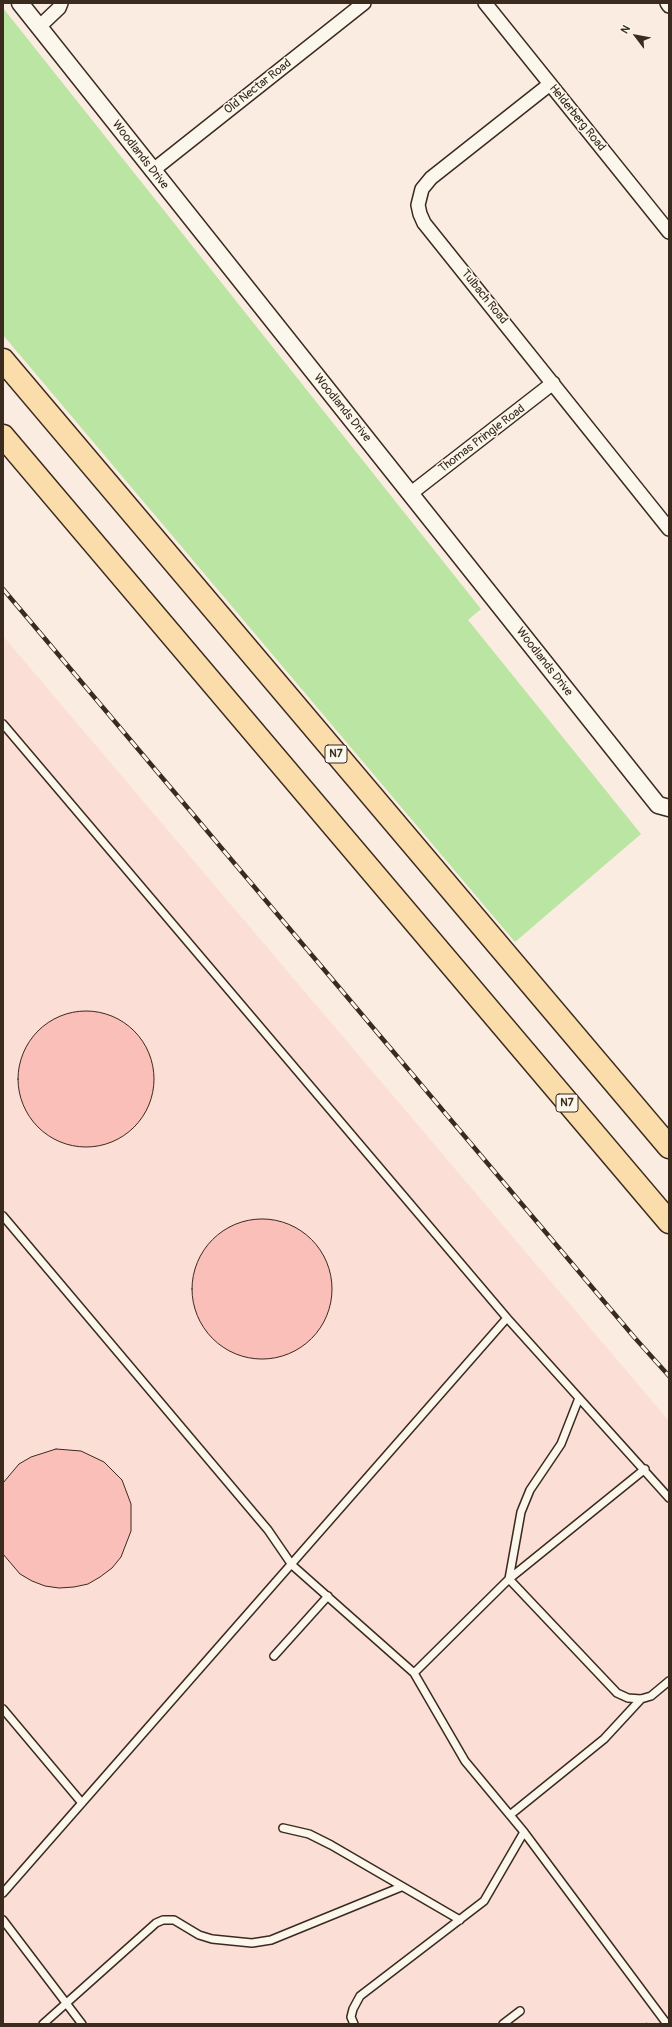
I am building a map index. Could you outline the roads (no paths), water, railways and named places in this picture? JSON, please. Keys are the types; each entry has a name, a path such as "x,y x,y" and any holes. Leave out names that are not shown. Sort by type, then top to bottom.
{"highway":[{"name":"N7","path":"3,360 669,1147"},
{"name":"N7","path":"3,436 669,1222"}],"street":[{"name":"Woodlands Drive","path":"20,3 152,171 658,805 669,808"},
{"path":"39,27 59,8 62,3"},
{"name":"Old Nectar Road","path":"152,171 364,3"},
{"name":"Helderberg Road","path":"486,3 669,232"},
{"name":"Tulbach Road","path":"550,84 431,178 422,189 418,205 424,222 669,529"},
{"name":"Thomas Pringle Road","path":"410,494 553,383"}],"lane":[{"path":"3,724 507,1318 645,1469 669,1498"},
{"path":"3,1216 268,1530 292,1565 414,1673 465,1762 524,1832 667,2024"},
{"path":"3,1893 507,1318"},
{"path":"509,1579 521,1512 530,1490 561,1444 580,1398"},
{"path":"414,1673 509,1579 645,1469"},
{"path":"509,1579 617,1693 628,1698 641,1699 651,1696 669,1681"},
{"path":"274,1656 328,1596"},
{"path":"510,1815 604,1739 641,1699"},
{"path":"3,1709 82,1803"},
{"path":"283,1828 309,1834 331,1845 460,1920"},
{"path":"354,2024 351,2017 353,2009 360,1996 484,1901 524,1832"},
{"path":"43,2024 156,1923 162,1920 174,1920 199,1935 212,1939 234,1942 258,1942 271,1940 401,1887"},
{"path":"3,1920 82,2024"},
{"path":"503,2024 520,2011"}],"railway":[{"path":"3,589 634,1337 669,1376"}]}
